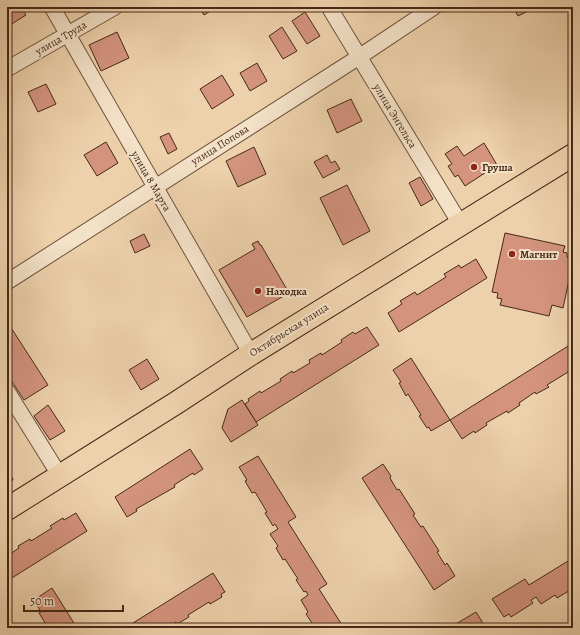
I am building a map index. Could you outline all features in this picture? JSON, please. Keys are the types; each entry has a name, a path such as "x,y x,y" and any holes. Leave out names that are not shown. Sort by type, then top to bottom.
{"main road":[{"name":"Октябрьская улица","path":"7,509 251,354 573,155"}],"street":[{"name":"улица 8 Марта","path":"52,7 251,354"},
{"name":"улица Труда","path":"7,69 115,7"},
{"name":"улица Энгельса","path":"329,7 461,225"},
{"name":"улица Попова","path":"7,282 154,186 359,57 434,7"},
{"path":"7,391 60,476"}],"building":[{"path":"12,7 20,7 26,15 7,27 7,10"},
{"path":"199,7 217,7 204,15"},
{"path":"513,7 528,7 530,10 518,16"},
{"path":"305,12 320,36 307,44 292,21"},
{"path":"282,27 297,51 283,59 269,36"},
{"path":"117,32 129,58 101,71 89,45"},
{"path":"257,63 267,81 250,91 240,73"},
{"path":"222,75 234,95 212,109 200,89"},
{"path":"46,84 56,104 38,112 28,92"},
{"path":"351,99 362,121 337,133 327,110"},
{"path":"169,133 177,149 168,154 160,137"},
{"path":"106,142 118,163 97,176 84,155"},
{"path":"484,143 497,165 465,186 458,175 455,177 448,166 452,164 445,154 457,146 464,156"},
{"path":"254,147 266,174 238,187 226,161"},
{"path":"327,155 331,163 335,161 340,169 323,178 314,162"},
{"path":"420,177 433,199 421,206 409,183"},
{"path":"347,185 370,231 343,245 320,198"},
{"path":"505,233 565,246 563,252 567,253 567,257 573,259 573,262 563,308 552,305 549,316 500,305 502,299 497,298 498,293 492,292"},
{"path":"144,234 150,246 135,253 130,241"},
{"path":"258,241 289,293 247,317 219,270 255,249 252,244"},
{"path":"476,259 487,278 399,332 388,313 402,304 400,301 415,292 417,295 446,277 444,274 459,265 461,268"},
{"path":"7,323 48,385 24,400 7,374"},
{"path":"367,327 379,345 256,422 245,404 249,401 248,399 260,391 261,393 281,381 280,379 292,371 293,373 310,363 309,360 321,353 322,355 342,342 341,340 353,332 355,334"},
{"path":"573,343 573,372 569,374 568,372 547,385 549,387 536,394 535,392 508,413 507,411 486,423 487,425 475,433 474,431 462,439 450,420"},
{"path":"411,358 450,420 431,431 429,427 427,428 419,416 421,415 408,394 406,396 399,383 401,382 393,370"},
{"path":"147,359 159,379 141,390 129,370"},
{"path":"242,400 258,425 231,442 222,428 228,409"},
{"path":"48,405 65,431 50,440 34,416"},
{"path":"190,449 203,469 194,475 193,473 174,485 175,487 136,509 137,511 127,517 115,497"},
{"path":"258,456 296,517 288,522 327,584 319,589 344,628 318,628 316,625 314,626 306,614 308,612 301,600 308,595 306,591 304,592 296,580 298,579 285,559 283,560 276,548 278,546 270,534 278,529 275,524 273,526 265,513 267,512 255,492 252,493 245,481 247,480 239,467"},
{"path":"383,464 391,476 390,478 397,490 399,489 415,514 413,515 421,527 423,526 439,551 437,552 445,565 447,563 455,576 434,590 362,478"},
{"path":"7,467 13,480 7,483"},
{"path":"76,513 87,531 7,581 7,556 19,548 18,546 30,539 31,541 52,528 50,526 63,518 64,520"},
{"path":"573,558 573,584 570,586 572,589 557,598 555,595 541,604 536,597 531,600 533,603 511,617 509,614 504,617 492,599 525,579 529,585"},
{"path":"213,573 225,592 221,594 222,597 210,604 209,602 188,615 189,617 177,624 176,622 167,628 125,628"},
{"path":"52,588 77,628 52,628 49,624 47,626 39,613 41,612 34,600"},
{"path":"476,612 486,628 449,628"}],"place":[{"name":"Груша","path":"474,167"},
{"name":"Магнит","path":"512,254"},
{"name":"Находка","path":"258,291"}]}
